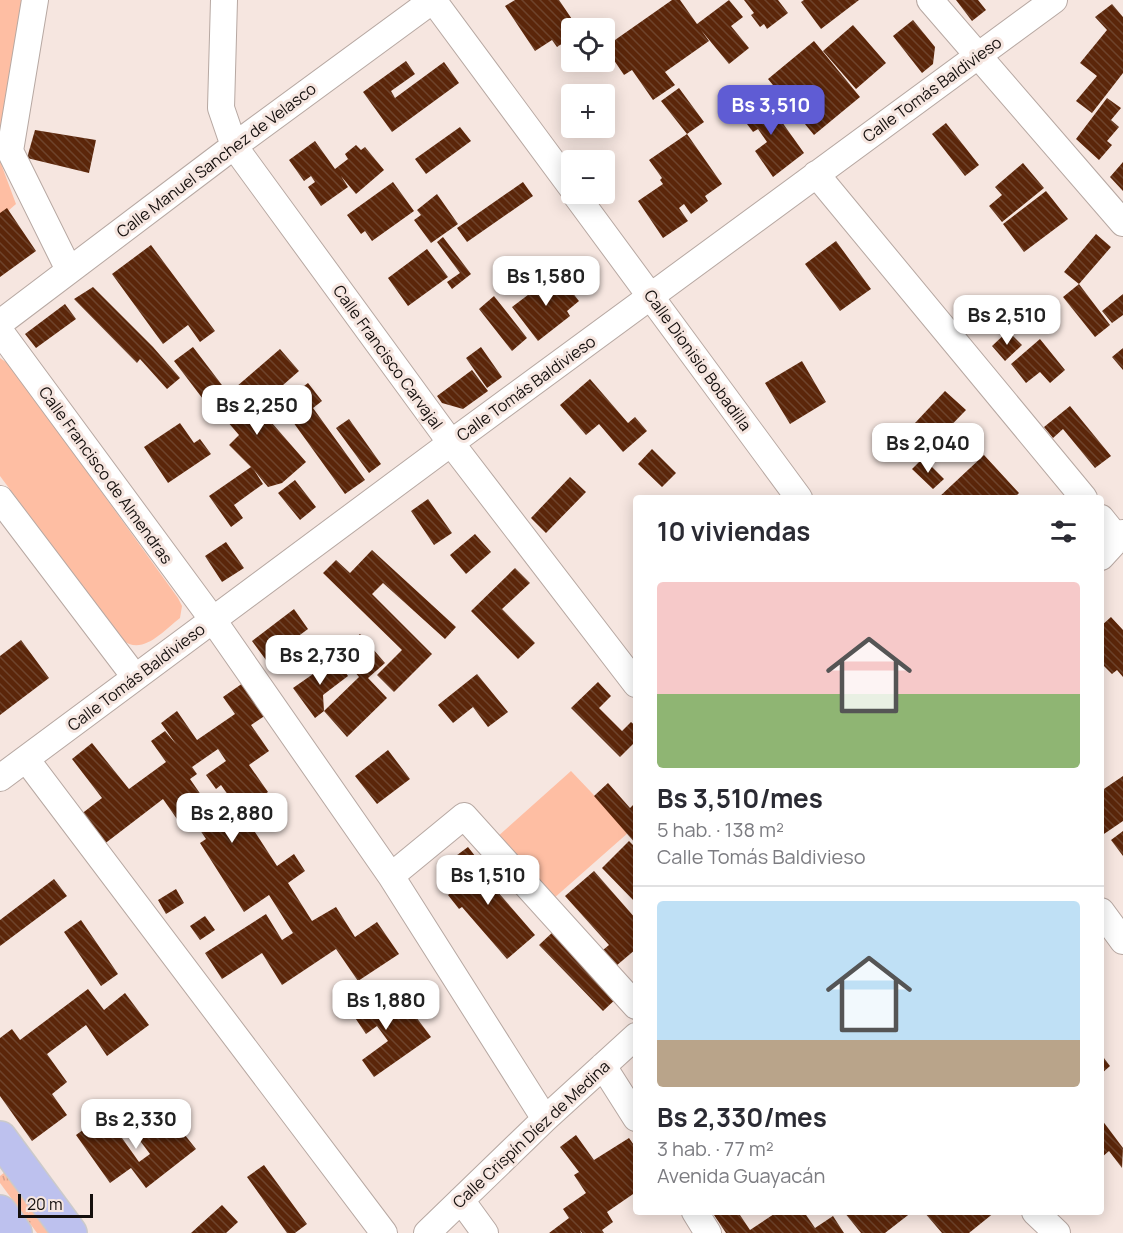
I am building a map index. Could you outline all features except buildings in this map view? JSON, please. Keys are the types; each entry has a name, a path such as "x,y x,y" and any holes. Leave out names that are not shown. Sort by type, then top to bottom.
{"main road":[{"path":"0,1138 69,1233"},
{"path":"0,1212 15,1233"}],"street":[{"path":"35,0 10,151 69,270"},
{"name":"Calle Francisco Carvajal","path":"224,0 221,108 234,146 451,443 633,680"},
{"path":"433,0 561,173"},
{"name":"Calle Manuel Sanchez de Velasco","path":"0,323 234,146 433,0"},
{"path":"930,0 1123,223"},
{"name":"Calle Tomás Baldivieso","path":"0,778 1054,0"},
{"path":"816,174 1082,495"},
{"name":"Calle Dionisio Bobadilla","path":"582,204 797,495"},
{"name":"Calle Francisco de Almendras","path":"0,331 213,620 391,876 545,1119"},
{"path":"0,499 135,677"},
{"path":"1104,524 1114,543"},
{"path":"26,759 384,1233"},
{"path":"391,876 464,816 633,1003"},
{"path":"1104,915 1123,941"},
{"name":"Calle Crispín Díez de Medina","path":"427,1233 545,1119 633,1039"},
{"path":"603,1066 633,1113"},
{"path":"461,1200 485,1233"},
{"path":"697,1215 708,1233"},
{"path":"1038,1215 1057,1233"}],"green space":[{"path":"0,0 23,0 0,145"},
{"path":"0,161 16,204 0,218"},
{"path":"0,358 10,365 178,598 182,606 180,618 152,640 138,645 122,640 0,476"},
{"path":"571,771 629,832 553,899 496,838"},
{"path":"5,1172 49,1233 37,1233 0,1183 0,1176"}]}
